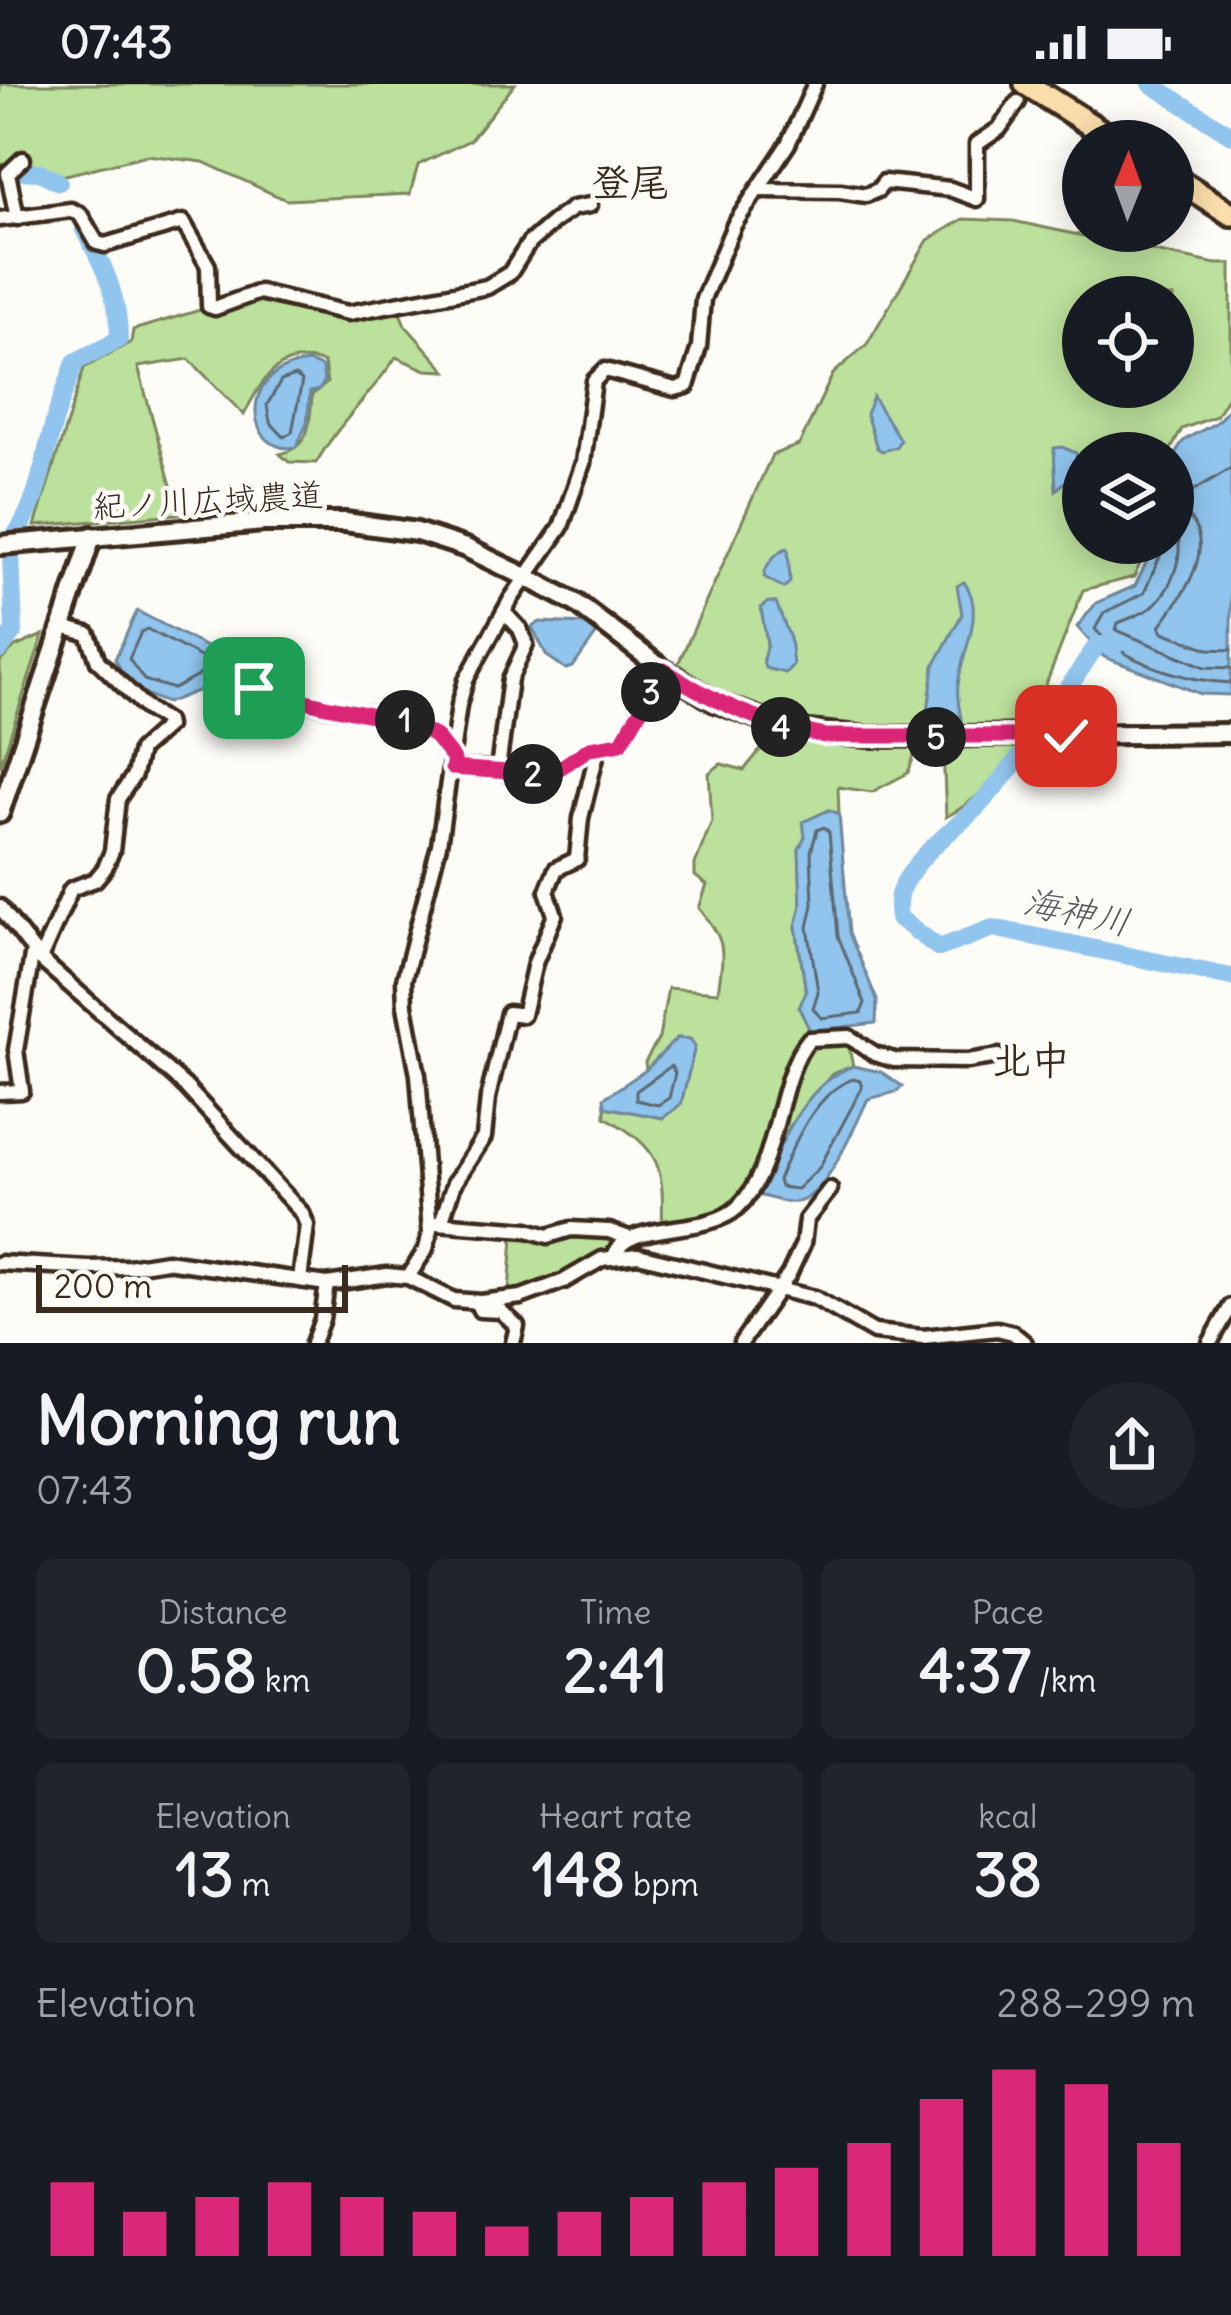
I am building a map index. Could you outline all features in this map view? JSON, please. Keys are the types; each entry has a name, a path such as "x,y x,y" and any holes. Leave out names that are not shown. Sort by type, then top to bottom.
{"highway":[{"path":"1022,93 1075,120"},
{"path":"1194,191 1224,210"}],"street":[{"path":"436,1224 404,980 439,845 466,680 561,527 584,463 594,381 604,370 675,389 687,386 699,347 703,299 734,225 788,144 815,84"},
{"path":"757,190 866,195 884,182 950,189 976,199 977,144 999,129 1022,93"},
{"path":"17,218 8,173 23,159"},
{"path":"0,219 71,210 80,214 97,243 105,245 183,222 208,266 208,306 215,308 260,292 348,313 447,297 498,283 529,243 553,222 573,208 590,205"},
{"name":"紀ノ川広域農道","path":"0,544 264,522 345,522 417,532 466,548 576,603 715,702 789,730 868,737 1231,733"},
{"path":"0,813 92,536"},
{"path":"499,769 510,679 526,644 504,612"},
{"path":"0,1092 22,1091 16,1050 37,954 71,889 95,880 105,868 112,851 118,799 134,775 140,751 167,726 98,661 88,634 63,627"},
{"path":"453,764 512,775 537,774 557,770 590,748 621,743 664,670"},
{"path":"254,688 376,716 391,714 435,736 453,764"},
{"path":"408,1277 426,1249 454,1184 484,1137 508,1013 524,1015 535,963 555,915 547,891 556,869 577,859 580,818 598,749"},
{"path":"0,907 37,954 184,1086 302,1213 307,1226 300,1280"},
{"path":"614,1256 628,1238 712,1223 738,1207 772,1144 809,1039 849,1037 894,1060 968,1061 999,1056"},
{"path":"741,1343 781,1288 802,1244 806,1220 830,1189"},
{"path":"436,1224 548,1236 571,1229 609,1231 628,1238"},
{"path":"0,1263 128,1268 166,1261 327,1284 387,1275 408,1277 454,1300 476,1302 521,1297 614,1256 638,1255 815,1298 873,1337 997,1330 1025,1343"},
{"path":"313,1343 327,1284"},
{"path":"476,1302 480,1310 501,1311 517,1326 513,1343"},
{"path":"1210,1343 1231,1306"}],"green space":[{"path":"0,84 515,84 470,140 418,165 410,194 286,200 203,162 147,155 62,176 0,167"},
{"path":"963,219 1013,221 1062,231 1062,252 1159,252 1231,264 1231,391 1216,416 1180,432 1062,432 1062,564 1140,564 1134,577 1083,590 1030,725 816,724 740,705 678,664 772,455 799,445 833,374 867,344 928,240"},
{"path":"259,299 329,314 399,310 405,325 446,371 426,370 396,357 316,463 289,462 280,454 298,445 307,432 312,395 327,383 324,363 296,360 274,370 244,415 189,359 138,367 179,514 35,526 84,368 131,342 133,330 203,309 218,316 239,303"},
{"path":"43,635 0,767 0,662 15,647"},
{"path":"771,737 844,747 917,748 908,773 872,792 838,787 839,814 829,810 799,849 801,906 796,927 806,992 799,1008 811,1031 848,1043 853,1066 832,1074 790,1125 757,1195 700,1226 662,1229 656,1162 638,1139 605,1117 605,1107 662,1118 681,1104 695,1046 690,1039 677,1038 646,1070 645,1062 659,1038 668,988 718,992 721,947 715,929 699,908 707,885 695,876 712,821 709,773 721,764 744,770"},
{"path":"1020,746 988,786 946,817 943,749"},
{"path":"575,1234 621,1241 553,1279 509,1292 513,1237 553,1242"}],"water":[{"path":"308,362 322,367 324,382 319,390 310,392 307,424 296,447 280,447 259,427 258,396 267,381 284,369"},
{"path":"873,397 900,440 896,447 877,448 866,414"},
{"path":"1231,403 1231,695 1201,694 1104,657 1077,627 1096,603 1135,586 1146,564 1194,564 1194,435"},
{"path":"1062,447 1062,485 1056,490 1054,448"},
{"path":"788,548 790,582 784,588 764,577 772,559"},
{"path":"964,582 973,619 958,690 962,724 919,726 928,711 934,666 962,614 957,586"},
{"path":"776,603 790,638 793,665 785,673 765,668 763,660 767,644 761,608"},
{"path":"137,611 235,662 251,681 233,677 167,703 142,692 115,659"},
{"path":"540,622 585,624 597,633 573,667 566,669 547,656 532,627"},
{"path":"829,810 839,814 849,933 877,1000 876,1023 810,1031 799,1008 806,992 796,926 801,906 799,849 805,837 803,822"},
{"path":"677,1038 690,1039 695,1046 681,1104 663,1118 605,1107 604,1098 646,1070"},
{"path":"853,1066 881,1072 902,1086 868,1099 838,1159 807,1198 792,1202 757,1195 806,1103 835,1075"}],"waterway":[{"path":"1151,84 1231,135"},
{"path":"11,171 40,172 59,182"},
{"path":"16,534 36,491 75,362 119,339 109,282 84,230"},
{"path":"0,650 14,631 11,554"},
{"name":"海神川","path":"1116,645 1097,645 997,785 912,870 900,892 899,918 939,948 993,928 1231,977"}],"district":[{"name":"登尾","path":"630,182"},
{"name":"北中","path":"1031,1060"}],"route":[{"path":"254,688 376,716 391,714 435,736 454,760 452,768 499,769 512,775 557,770 590,748 621,743 664,670 715,702 789,730 825,736 1066,736"}]}
